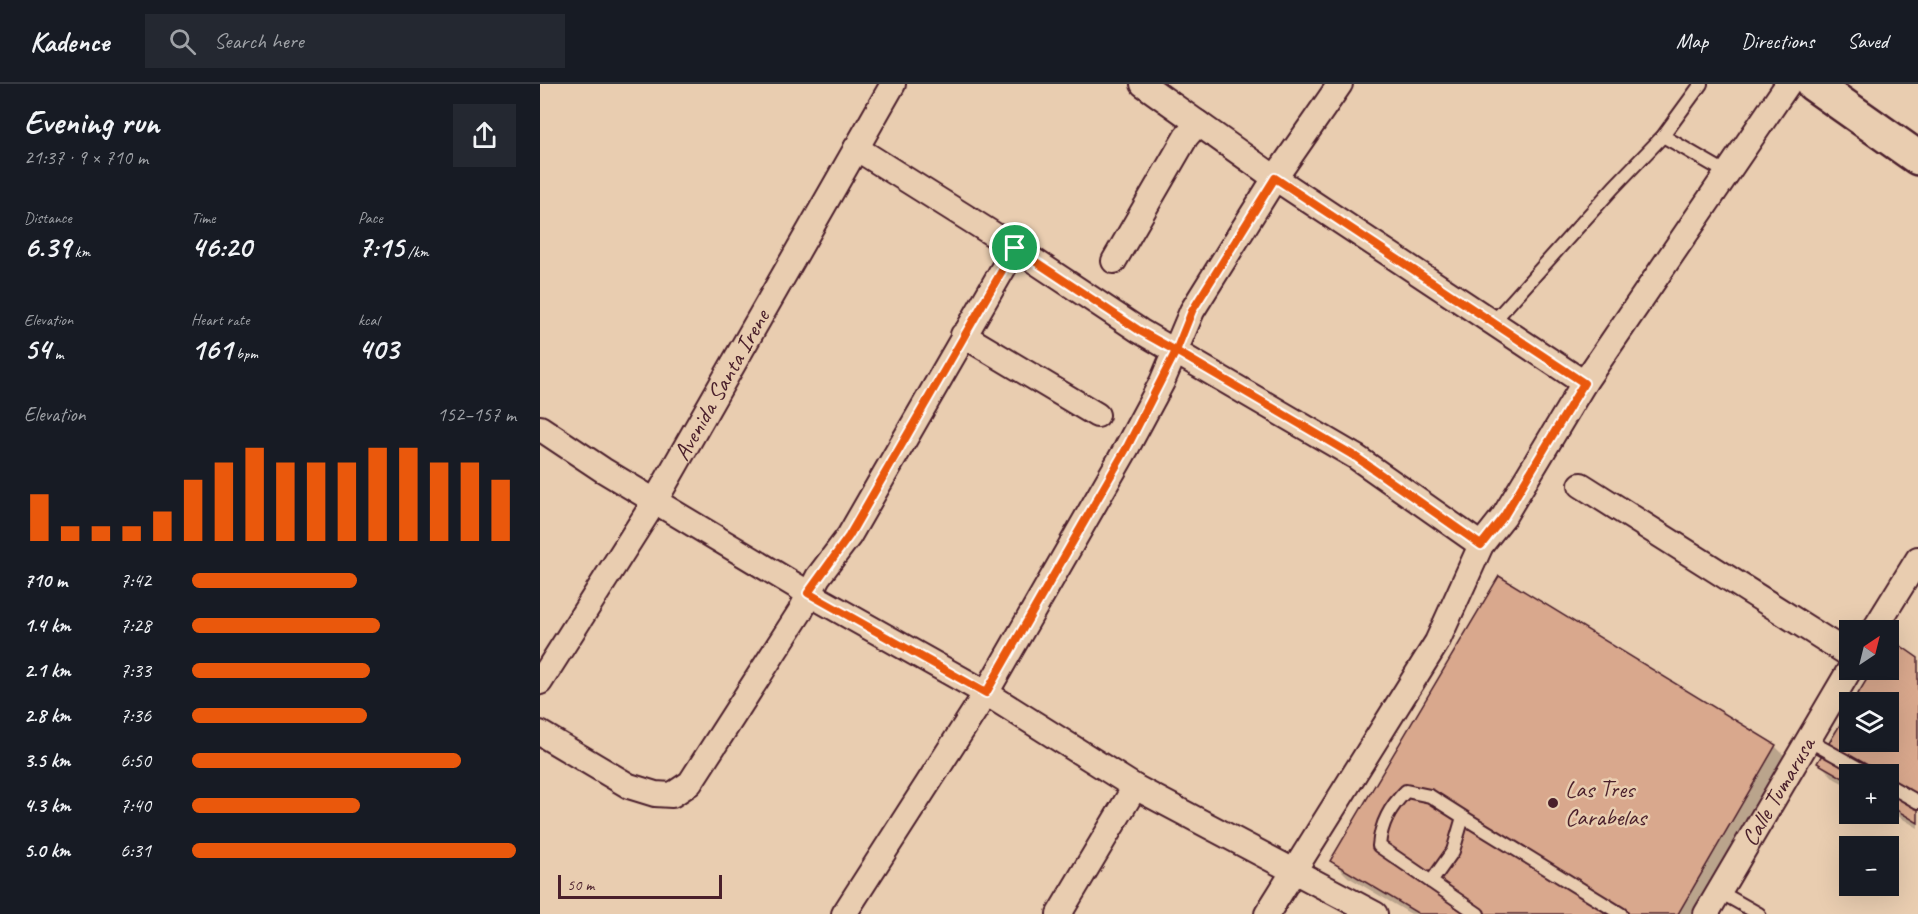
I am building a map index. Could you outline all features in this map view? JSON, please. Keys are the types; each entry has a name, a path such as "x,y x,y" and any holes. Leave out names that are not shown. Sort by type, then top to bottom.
{"street":[{"name":"Avenida Santa Irene","path":"540,682 655,501 893,84"},
{"path":"1143,84 1275,178 1584,383"},
{"path":"844,914 986,693 1126,449 1176,351 1192,311 1275,178 1340,84"},
{"path":"1266,914 1292,869 1437,642 1481,545 1504,516 1584,383 1788,84"},
{"path":"1813,84 1918,158"},
{"path":"1853,84 1918,130"},
{"path":"1114,261 1186,137 1198,123"},
{"path":"856,148 1015,248 1140,331 1356,457 1481,545"},
{"path":"540,733 629,786 655,794 677,793 697,775 800,612 808,593 849,536 1015,248"},
{"path":"963,335 1097,415"},
{"path":"540,428 655,501 808,593 986,693 1135,787 1375,914"},
{"path":"1581,484 1839,648"},
{"path":"1880,620 1918,559"},
{"name":"Calle Tumarusa","path":"1706,914 1843,680"},
{"path":"1059,914 1135,787"}],"lane":[{"path":"1493,322 1663,136 1701,84"},
{"path":"1663,136 1727,173"},
{"path":"1808,740 1851,764"},
{"path":"1478,914 1379,846 1381,827 1394,803 1406,791 1430,796 1621,914"},
{"path":"1899,791 1918,802"},
{"path":"1431,882 1453,851 1463,817"},
{"path":"1720,892 1759,914"}],"building":[{"name":"Las Tres Carabelas","path":"1499,576 1776,745 1678,914 1419,914 1330,861"},
{"path":"1899,645 1918,658 1918,823 1899,812 1899,764 1839,764 1839,776 1817,763 1839,726 1839,752 1899,752 1899,692 1859,692 1866,680 1899,680"}],"place":[{"name":"Las Tres Carabelas","path":"1553,803"}],"route":[{"path":"1015,248 849,536 808,593 986,693 1126,449 1176,351 1356,457 1481,545 1504,516 1584,383 1275,178 1192,311 1176,351 1140,331 1015,248"}]}
